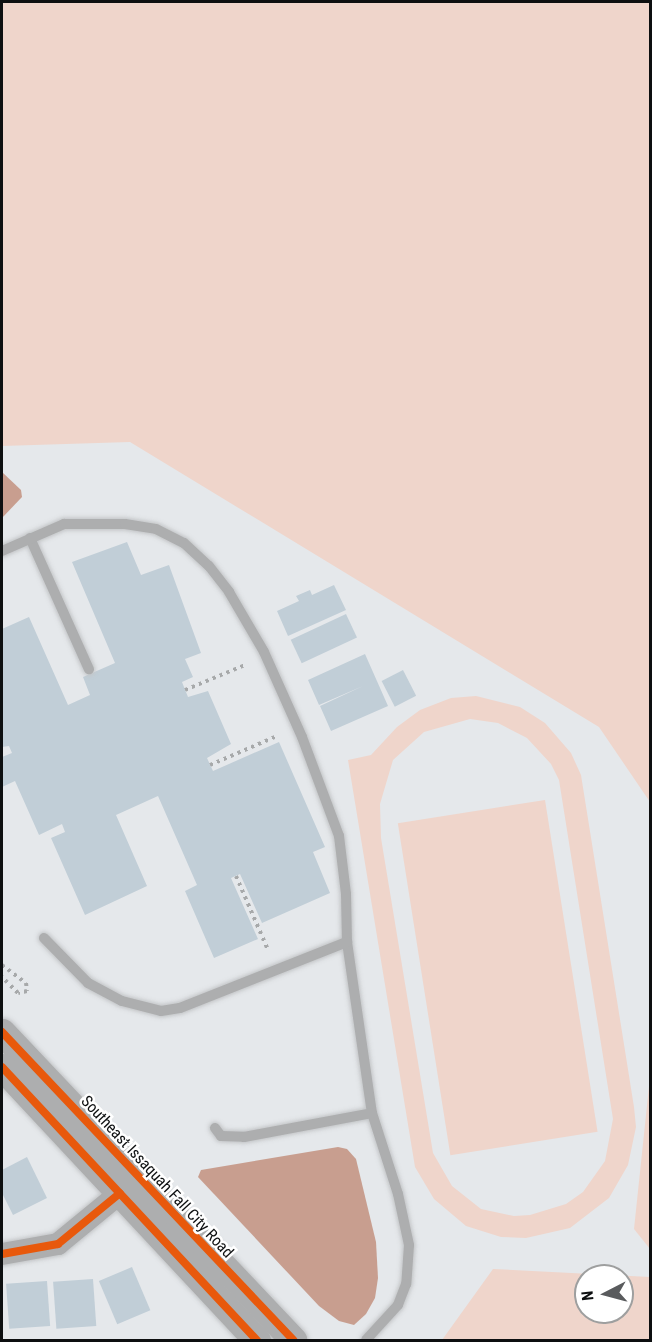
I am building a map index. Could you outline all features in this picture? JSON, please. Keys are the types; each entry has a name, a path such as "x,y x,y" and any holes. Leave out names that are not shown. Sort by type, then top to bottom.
{"street":[{"name":"Southeast Issaquah Fall City Road","path":"2,1032 292,1341"},
{"path":"2,1067 257,1341"},
{"path":"2,1254 57,1244 120,1193"}],"lane":[{"path":"2,551 64,524 90,522 156,529 184,543 229,591 264,652 298,727 339,836 346,894 347,942 372,1113 398,1194 409,1262 398,1305 366,1341"},
{"path":"30,538 89,669"},
{"path":"44,938 88,983 122,1001 161,1011 194,1003 347,942"},
{"path":"214,1128 221,1136 244,1137 372,1113"}],"path":[{"path":"185,690 245,665"},
{"path":"210,765 277,736"},
{"path":"236,876 268,950"},
{"path":"2,965 26,983 27,991 18,993 2,977"}],"shaded area":[{"path":"2,2 650,2 650,802 599,727 130,442 2,446"},
{"path":"2,472 21,490 22,497 2,518"},
{"path":"476,696 520,707 545,723 571,753 581,775 634,1107 636,1127 628,1165 609,1198 570,1228 526,1238 501,1237 466,1226 434,1199 415,1167 348,760 371,755 397,727 420,710 451,698","holes":["470,719 498,723 527,738 551,764 559,780 613,1119 605,1161 583,1192 566,1204 530,1215 514,1216 481,1209 452,1186 433,1153 381,838 380,804 393,760 424,732"]},
{"path":"545,800 598,1132 450,1155 398,823"},
{"path":"650,1077 650,1249 634,1229"},
{"path":"338,1147 347,1149 356,1159 376,1242 378,1278 375,1298 366,1314 354,1325 339,1321 319,1306 198,1177 201,1170"},
{"path":"493,1269 574,1273 574,1324 634,1324 634,1276 650,1277 650,1340 442,1340"}],"building":[{"path":"127,542 141,575 169,565 201,653 185,659 193,677 182,682 188,697 208,691 231,744 207,758 213,771 279,742 325,847 313,852 330,893 262,923 240,874 231,878 258,939 214,958 185,891 197,885 158,796 116,815 147,886 85,915 51,838 65,832 62,824 39,835 15,781 2,787 2,757 12,753 9,746 2,747 2,629 29,617 68,705 90,695 83,677 115,663 72,562"},
{"path":"334,585 346,610 288,636 277,611 299,601 296,596 310,590 312,595"},
{"path":"346,614 357,638 302,663 291,640"},
{"path":"365,654 388,706 331,731 320,706 363,686 319,705 308,680"},
{"path":"403,670 416,696 395,707 382,681"},
{"path":"27,1157 47,1198 13,1215 2,1193 2,1170"},
{"path":"132,1267 150,1310 117,1324 99,1281"},
{"path":"93,1279 96,1326 56,1329 53,1282"},
{"path":"47,1281 50,1326 9,1329 6,1284"}],"cycle path":[{"path":"2,1032 293,1340"},
{"path":"2,1067 257,1340"},
{"path":"2,1254 58,1244 120,1193"}]}
